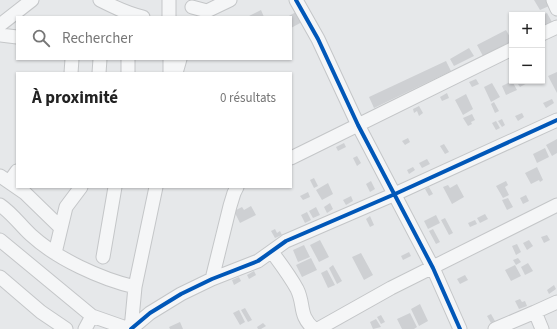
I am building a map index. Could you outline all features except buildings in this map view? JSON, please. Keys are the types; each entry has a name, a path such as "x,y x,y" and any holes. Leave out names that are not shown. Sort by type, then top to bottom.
{"street":[{"path":"0,25 32,0"},
{"path":"169,0 170,16"},
{"path":"191,8 208,11 230,0"},
{"path":"296,0 318,39 358,125 433,268 460,329"},
{"path":"553,0 557,9"},
{"path":"105,7 137,16"},
{"path":"545,33 557,27"},
{"path":"0,35 16,37"},
{"path":"292,158 509,50"},
{"path":"71,72 72,60"},
{"path":"128,60 128,72"},
{"path":"170,60 170,72"},
{"path":"176,72 180,60"},
{"path":"130,329 150,313 176,296 212,279 258,261 272,252 280,244 293,237 395,194 557,120"},
{"path":"16,172 5,179 16,187"},
{"path":"18,188 60,227"},
{"path":"55,253 66,207 80,188"},
{"path":"103,257 115,188"},
{"path":"130,329 135,287 156,188"},
{"path":"212,279 230,206 237,188"},
{"path":"0,205 12,214 30,235 55,253 89,271 118,283 135,287"},
{"path":"318,329 391,288 557,205"},
{"path":"0,240 92,316 130,329"},
{"path":"272,252 297,290 303,314 308,323 314,329"},
{"path":"0,277 41,312 66,329"},
{"path":"495,329 557,302"},
{"path":"535,312 542,329"},
{"path":"85,329 92,316"}],"cycle path":[{"path":"296,0 318,39 358,125 433,268 460,329"},
{"path":"131,329 150,313 181,294 212,279 258,261 286,241 395,194 557,120"}]}
